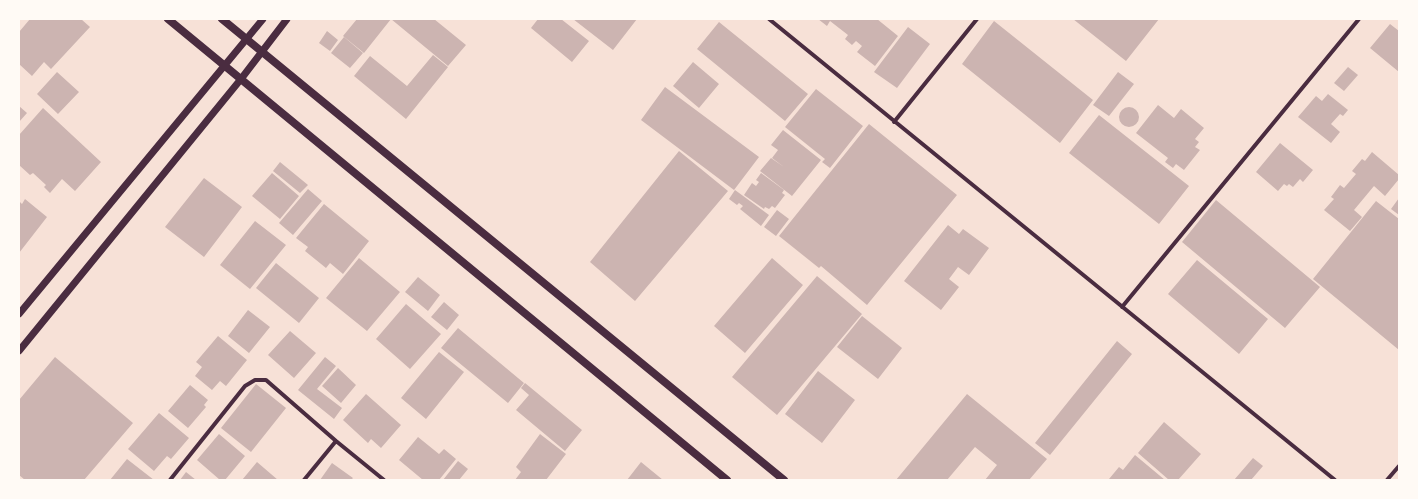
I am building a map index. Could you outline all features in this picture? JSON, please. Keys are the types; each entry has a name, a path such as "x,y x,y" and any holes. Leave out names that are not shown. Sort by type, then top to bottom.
{"main road":[{"path":"168,19 727,480"},
{"path":"222,19 261,53 784,480"}],"street":[{"path":"19,314 263,19"},
{"path":"19,351 241,79 287,19"},
{"path":"769,19 1335,480"},
{"path":"894,122 977,19"},
{"path":"1122,307 1359,19"},
{"path":"170,480 245,386 256,380 266,380 336,441 384,480"},
{"path":"304,480 336,441"},
{"path":"1387,480 1399,466"}],"building":[{"path":"30,19 81,19 90,27 51,69 44,62 32,76 19,64 19,32"},
{"path":"357,19 391,19 364,53 343,36"},
{"path":"391,19 434,19 466,45 448,66"},
{"path":"538,19 561,19 589,41 572,62 531,28"},
{"path":"573,19 637,19 613,50"},
{"path":"818,19 877,19 898,36 875,66 857,52 862,46 856,41 852,45 845,39 848,35 830,21 827,26"},
{"path":"1073,19 1159,19 1126,61"},
{"path":"994,21 1093,100 1060,143 962,64"},
{"path":"719,22 808,94 785,121 697,49"},
{"path":"1390,24 1399,31 1399,72 1370,48"},
{"path":"908,27 930,44 897,88 874,72"},
{"path":"327,31 338,40 330,51 319,43"},
{"path":"344,37 363,53 350,68 331,53"},
{"path":"433,55 448,67 406,119 354,76 370,56 407,86"},
{"path":"693,62 719,84 699,108 673,86"},
{"path":"1348,67 1358,75 1344,91 1334,83"},
{"path":"57,72 79,92 58,114 37,94"},
{"path":"1118,72 1134,84 1109,116 1093,105"},
{"path":"665,87 759,157 734,190 641,120"},
{"path":"816,89 863,126 830,168 822,162 825,159 785,127"},
{"path":"1328,94 1348,110 1343,116 1340,114 1331,124 1340,132 1331,143 1298,117 1316,96 1322,101"},
{"path":"1158,105 1174,118 1181,109 1204,128 1195,139 1199,142 1195,147 1200,150 1184,170 1176,164 1173,168 1165,162 1168,158 1136,133"},
{"path":"19,106 27,113 19,122"},
{"path":"1129,107 1136,110 1139,117 1136,124 1129,127 1122,124 1119,117 1122,110"},
{"path":"43,108 101,162 75,191 62,179 50,193 44,187 46,185 33,173 30,175 19,165 19,135"},
{"path":"1099,115 1189,186 1159,224 1069,153"},
{"path":"869,124 957,195 867,305 821,266 819,268 779,236"},
{"path":"783,130 821,160 792,196 760,171 771,158 784,167 772,158 778,150 771,145"},
{"path":"1280,143 1313,170 1303,182 1300,179 1293,187 1289,184 1287,186 1284,184 1278,191 1256,172"},
{"path":"679,151 728,191 635,301 590,262"},
{"path":"1372,152 1399,175 1399,179 1385,196 1374,186 1354,210 1362,217 1350,231 1324,210 1334,199 1331,197 1340,185 1344,188 1356,174 1352,171 1362,159 1365,161"},
{"path":"280,162 308,185 300,193 273,171"},
{"path":"272,173 299,196 280,219 252,196"},
{"path":"761,173 784,190 782,193 785,195 775,208 772,206 769,209 765,207 764,209 744,195 752,183 756,186 759,182 756,180"},
{"path":"204,178 242,207 204,257 165,227"},
{"path":"308,189 322,201 293,235 279,223"},
{"path":"735,190 769,215 761,226 740,209 743,206 739,203 737,205 729,199"},
{"path":"1399,198 1399,215 1391,209"},
{"path":"25,199 47,217 19,253 19,201 22,204"},
{"path":"1216,200 1320,287 1285,328 1182,242"},
{"path":"1376,201 1399,219 1399,350 1313,279"},
{"path":"324,204 369,241 343,274 330,263 326,268 305,251 308,247 296,238"},
{"path":"777,210 789,219 776,236 764,227"},
{"path":"255,221 286,245 250,289 220,265"},
{"path":"948,225 959,234 963,229 989,248 969,275 958,267 949,279 959,287 941,310 904,281"},
{"path":"359,258 400,292 367,331 326,298"},
{"path":"772,258 803,285 745,353 714,326"},
{"path":"1197,260 1268,319 1239,354 1168,294"},
{"path":"276,263 319,298 299,323 256,288"},
{"path":"817,276 862,314 777,415 732,377"},
{"path":"418,277 440,295 428,311 405,292"},
{"path":"444,302 459,315 447,330 431,317"},
{"path":"406,304 441,334 410,369 376,339"},
{"path":"248,310 270,327 249,353 228,336"},
{"path":"862,316 902,348 878,379 837,347"},
{"path":"458,328 524,383 508,403 441,348"},
{"path":"290,331 316,353 294,378 268,355"},
{"path":"218,336 247,360 226,386 220,381 212,390 195,376 202,367 196,362"},
{"path":"1117,341 1132,354 1050,455 1035,443"},
{"path":"439,352 464,372 426,419 401,398"},
{"path":"55,357 133,423 84,480 25,480 19,475 19,400"},
{"path":"325,357 336,366 317,389 342,408 334,419 298,390"},
{"path":"338,368 356,385 341,403 322,386"},
{"path":"818,371 855,400 822,443 785,414"},
{"path":"525,383 582,430 565,451 516,410 529,395 521,388"},
{"path":"256,384 286,408 251,452 221,428"},
{"path":"190,385 208,400 204,405 206,407 188,428 168,411"},
{"path":"366,394 401,425 381,448 371,439 368,443 343,420"},
{"path":"967,394 1047,459 1029,480 985,480 997,465 975,447 947,480 896,480"},
{"path":"159,413 189,438 171,459 167,456 154,471 128,449"},
{"path":"1164,422 1201,454 1178,480 1169,480 1138,453"},
{"path":"219,434 245,456 225,480 220,480 197,460"},
{"path":"540,434 566,454 546,480 515,480 521,472 516,467"},
{"path":"418,437 439,454 444,449 456,459 439,480 423,480 399,460"},
{"path":"1135,455 1165,480 1109,479 1119,467 1123,470"},
{"path":"1253,458 1263,466 1251,480 1234,480"},
{"path":"127,459 154,480 110,480"},
{"path":"458,461 468,469 459,480 443,480"},
{"path":"257,462 278,480 242,480"},
{"path":"641,462 663,480 627,480"},
{"path":"332,463 353,478 351,480 320,480"},
{"path":"186,472 196,480 180,480"}]}
